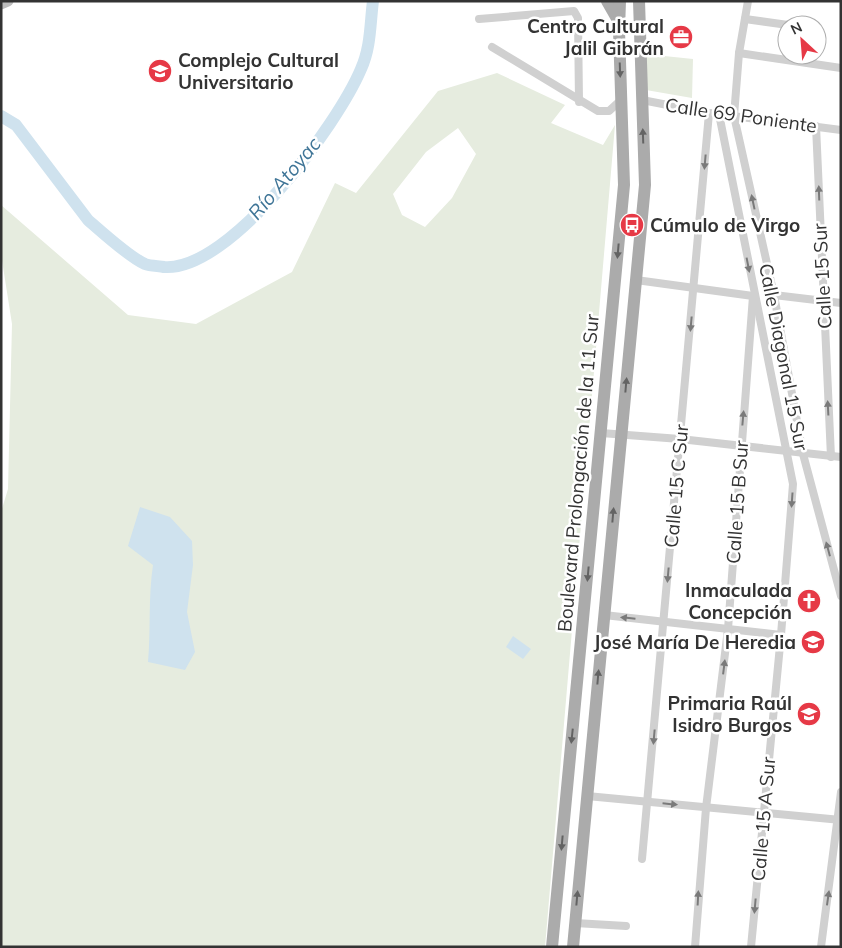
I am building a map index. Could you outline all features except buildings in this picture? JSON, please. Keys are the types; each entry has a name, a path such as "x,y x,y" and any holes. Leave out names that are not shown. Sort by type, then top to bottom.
{"main road":[{"path":"1,4 8,1"},
{"path":"607,1 619,22"},
{"name":"Boulevard Prolongación de la 11 Sur","path":"552,947 624,185 620,1"},
{"name":"Boulevard Prolongación de la 11 Sur","path":"572,947 644,185 639,1"}],"street":[{"name":"Calle Diagonal 15 Sur","path":"748,1 739,53 734,116 774,295 803,454 841,596"},
{"path":"479,19 574,11 578,18 579,102"},
{"path":"745,19 777,23"},
{"path":"492,47 579,102 602,112 609,111 621,100"},
{"path":"739,53 841,68"},
{"name":"Calle 69 Poniente","path":"642,100 709,113 841,130"},
{"name":"Calle 15 C Sur","path":"642,859 709,113"},
{"name":"Calle Diagonal 15 Sur","path":"718,114 753,296 787,452"},
{"name":"Calle 15 Sur","path":"816,126 831,457"},
{"path":"636,280 753,296"},
{"path":"774,295 841,303"},
{"name":"Calle 15 B Sur","path":"695,947 698,890 706,808 728,629 753,296"},
{"path":"601,433 680,439 841,457"},
{"name":"Calle 15 A Sur","path":"751,947 781,635 793,484 787,452"},
{"path":"604,616 781,635"},
{"path":"821,947 840,819 841,792"},
{"path":"587,796 840,819"},
{"path":"575,923 626,926"}],"shaded area":[{"path":"645,54 693,59 692,98 646,90"},
{"path":"497,73 565,105 551,123 603,145 615,125 545,947 1,947 1,512 8,489 12,324 1,254 1,205 128,315 196,324 292,272 335,183 356,193 438,91","holes":["458,128 476,154 452,198 425,227 402,215 393,194 426,152"]}],"water":[{"path":"140,507 170,517 192,541 193,565 187,612 195,652 185,670 148,662 153,565 128,546"},
{"path":"513,636 531,649 523,659 506,647"}],"waterway":[{"name":"Río Atoyac","path":"1,116 16,125 88,220 124,250 139,261 149,265 164,267 190,262 219,246 249,221 279,190 330,124 349,94 364,61 373,1"}],"place":[{"name":"Centro Cultural Jalil Gibrán","path":"681,37"},
{"name":"Complejo Cultural Universitario","path":"160,71"},
{"name":"Cúmulo de Virgo","path":"632,225"},
{"name":"Inmaculada Concepción","path":"809,601"},
{"name":"José María De Heredia","path":"813,642"},
{"name":"Primaria Raúl Isidro Burgos","path":"809,714"}]}
